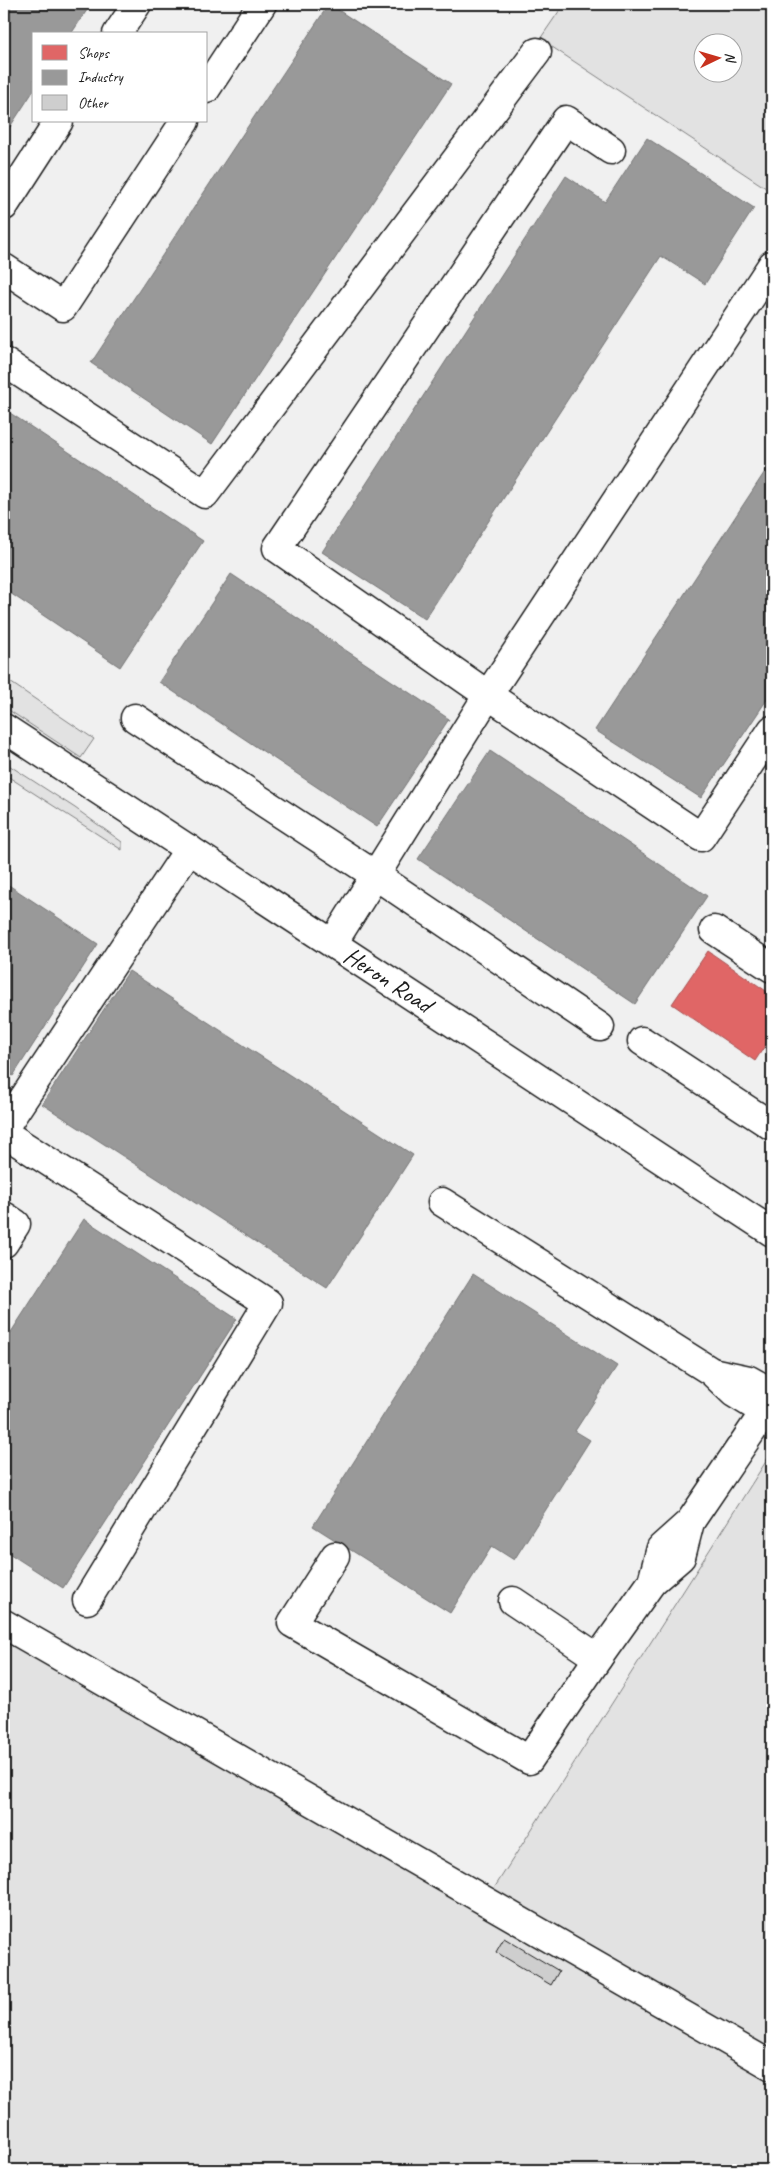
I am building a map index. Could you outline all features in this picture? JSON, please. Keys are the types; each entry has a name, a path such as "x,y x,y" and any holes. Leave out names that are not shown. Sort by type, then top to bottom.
{"street":[{"path":"118,32 137,4"},
{"path":"208,86 262,4"},
{"path":"4,362 205,494 538,52"},
{"path":"611,150 566,120 277,548 488,695 701,837 772,730"},
{"path":"4,206 58,122"},
{"path":"7,279 63,307 184,122"},
{"path":"333,944 488,695 772,265"},
{"path":"136,718 375,875 600,1027"},
{"name":"Heron Road","path":"4,728 772,1232"},
{"path":"4,1128 189,850"},
{"path":"714,930 772,968"},
{"path":"642,1041 772,1126"},
{"path":"4,1133 268,1303 87,1600"},
{"path":"335,1556 292,1623 529,1760 652,1582 661,1548 690,1522 770,1402 734,1393 712,1372 442,1202"},
{"path":"4,1216 16,1224 4,1243"},
{"path":"513,1601 598,1658"},
{"path":"4,1624 772,2066"}],"shaded area":[{"path":"4,4 564,4 541,40 772,192 772,1452 494,1889 772,2048 772,2170 4,2170"},
{"path":"564,4 772,4 772,192 540,39"},
{"path":"4,678 94,739 81,758 4,707"},
{"path":"4,762 75,808 122,842 122,850 4,774"},
{"path":"772,1452 772,2050 493,1890"},
{"path":"4,1636 392,1864 564,1957 772,2076 772,2170 4,2170"}],"building: Shops":[{"path":"708,951 772,995 772,1035 755,1061 672,1004"}],"building: Industry":[{"path":"4,4 91,4 72,32 32,32 32,93 4,136"},
{"path":"329,4 451,84 212,444 91,363"},
{"path":"647,138 754,208 705,284 661,256 425,619 322,552 566,176 605,202"},
{"path":"4,409 203,541 120,667 4,589"},
{"path":"772,461 772,692 701,798 595,730"},
{"path":"231,574 449,719 377,827 159,682"},
{"path":"490,751 707,896 635,1004 418,859"},
{"path":"4,882 98,944 13,1076 4,1070"},
{"path":"129,971 413,1155 327,1288 42,1104"},
{"path":"84,1219 237,1319 63,1588 4,1550 4,1343"},
{"path":"473,1274 617,1366 575,1431 590,1440 514,1560 492,1546 450,1613 313,1526"}],"building: Other":[{"path":"504,1938 559,1971 551,1985 496,1952"}]}
